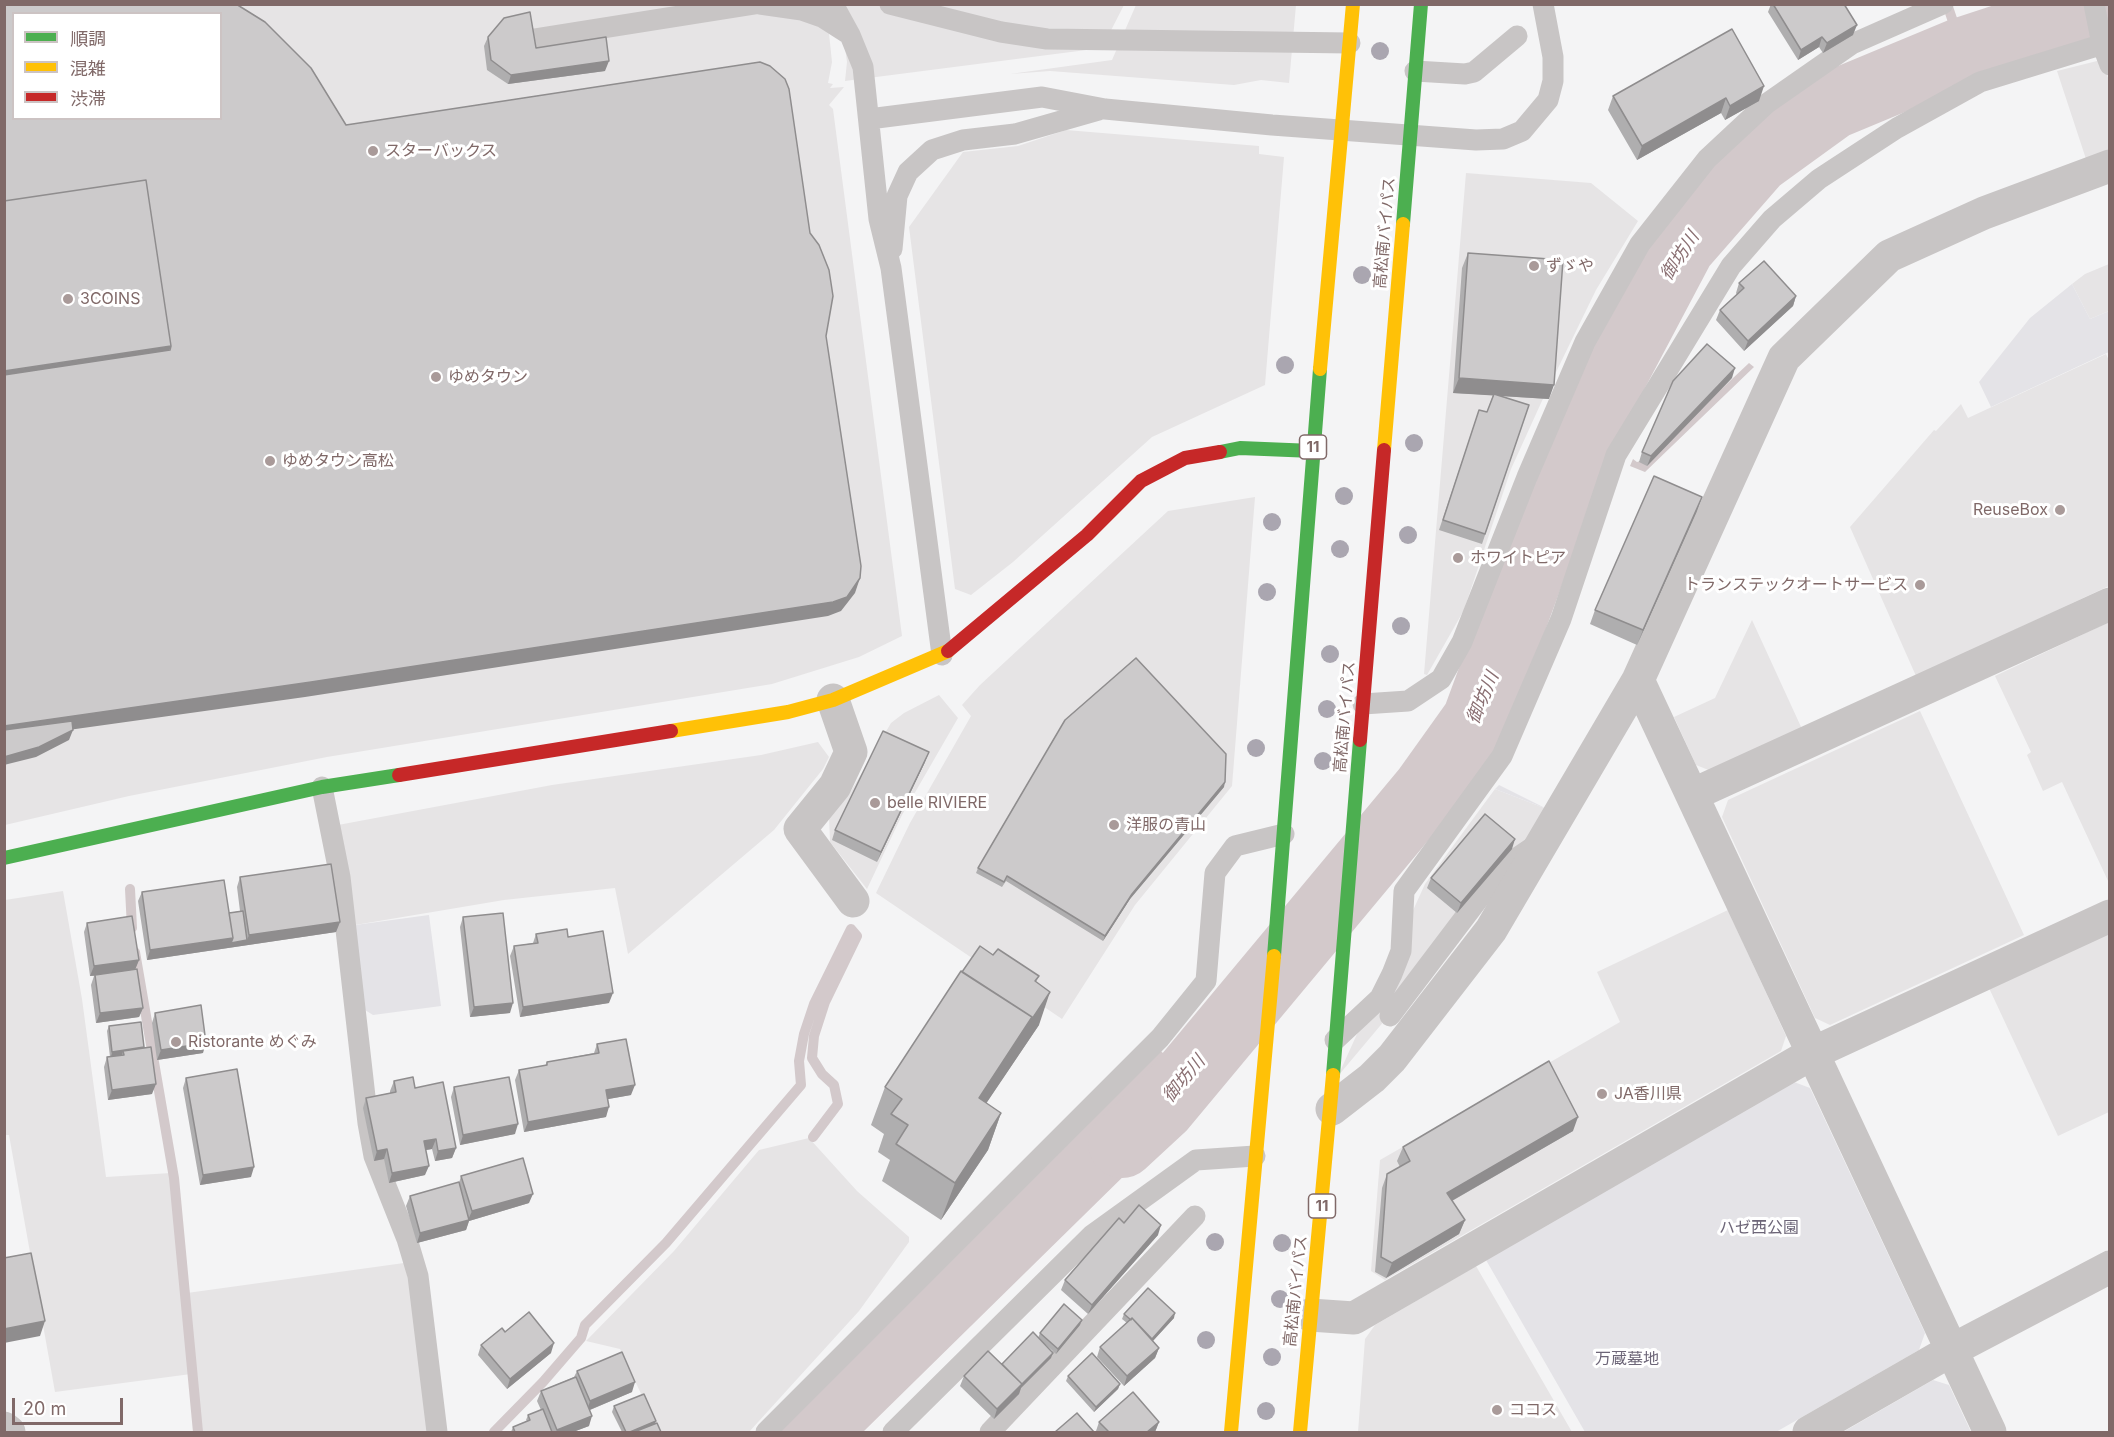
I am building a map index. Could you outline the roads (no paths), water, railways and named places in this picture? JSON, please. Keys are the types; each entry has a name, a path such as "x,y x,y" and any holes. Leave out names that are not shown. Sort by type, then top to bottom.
{"main road":[{"name":"11","path":"1232,1432 1280,889 1313,451 1353,4"},
{"name":"高松南バイパス","path":"1300,1432 1332,1109 1335,1040 1356,779 1421,4"},
{"path":"4,858 322,787 788,712 833,700 942,655 1009,602 1087,535 1141,481 1185,458 1240,448 1313,451"}],"street":[{"path":"1332,1109 1372,1078 1420,1024 1491,930 1638,680 1784,358 1889,256 1984,213 2109,166"},
{"path":"1694,795 2109,604"},
{"path":"1638,680 1694,795 1990,1432"},
{"path":"833,700 845,728 851,752 835,786 800,829 853,901"},
{"path":"1310,1315 1354,1318 1813,1053 2109,916"},
{"path":"1809,1432 1952,1350 2109,1267"},
{"path":"4,1428 9,1432"}],"lane":[{"path":"534,39 755,4"},
{"path":"760,4 802,10 822,17 850,34"},
{"path":"833,4 850,34 863,68 879,219 891,268 942,655"},
{"path":"890,4 1001,32 1047,39 1350,43"},
{"path":"868,119 1042,98 1105,109 1272,125 1476,140 1503,139 1522,131 1548,100 1553,81 1553,57 1543,4"},
{"path":"1363,704 1408,701 1442,679 1462,642 1527,477 1585,342 1640,244 1707,159 1766,104 1852,44 1943,4"},
{"path":"2094,4 2109,65"},
{"path":"1415,71 1465,74 1474,72 1517,36"},
{"path":"1335,1040 1380,998 1401,951 1404,891 1502,756 1561,619 1616,455 1731,267 1772,219 1819,179 1898,129 1980,81 2104,40"},
{"path":"891,268 897,196 908,172 932,150 963,140 1015,134 1105,109"},
{"path":"322,787 340,877 368,1123 374,1156 407,1239 418,1276 437,1432"},
{"path":"766,1432 1160,1038 1206,981 1215,873 1235,846 1284,834"},
{"path":"1390,1016 1502,868 1546,838"},
{"path":"893,1432 1092,1235 1196,1160 1255,1156"},
{"path":"990,1432 1195,1216"}],"water":[{"path":"1749,363 1754,367 1645,472 1630,466 1633,459 1637,462 1647,459"},
{"path":"1160,1050 1202,1094 1135,1165 863,1432 777,1432"}],"waterway":[{"path":"1947,4 1963,51"},
{"path":"2052,4 2056,21"},
{"name":"御坊川","path":"1122,1144 1162,1107 1426,790 1476,720 1580,438 1681,247 1757,160 1833,105 1963,51 2107,4"},
{"path":"130,889 132,928"},
{"path":"494,1432 543,1382 581,1338 585,1325 666,1243 801,1085 799,1061 804,1034 814,1004 851,929 857,936 825,1002 814,1036 812,1058 822,1074 834,1085 838,1104 813,1137"},
{"path":"135,952 174,1178 198,1432"}],"place":[{"name":"スターバックス","path":"373,151"},
{"name":"ずゞや","path":"1534,266"},
{"name":"3COINS","path":"68,299"},
{"name":"ゆめタウン","path":"436,377"},
{"name":"ゆめタウン高松","path":"270,461"},
{"name":"ReuseBox","path":"2060,510"},
{"name":"ホワイトピア","path":"1458,558"},
{"name":"トランステックオートサービス","path":"1920,585"},
{"name":"belle RIVIERE","path":"875,803"},
{"name":"洋服の青山","path":"1114,825"},
{"name":"Ristorante めぐみ","path":"176,1042"},
{"name":"JA香川県","path":"1602,1094"},
{"name":"ココス","path":"1497,1410"}],"park label":[{"name":"ハゼ西公園","path":"1759,1228"},
{"name":"万蔵墓地","path":"1627,1359"}]}
